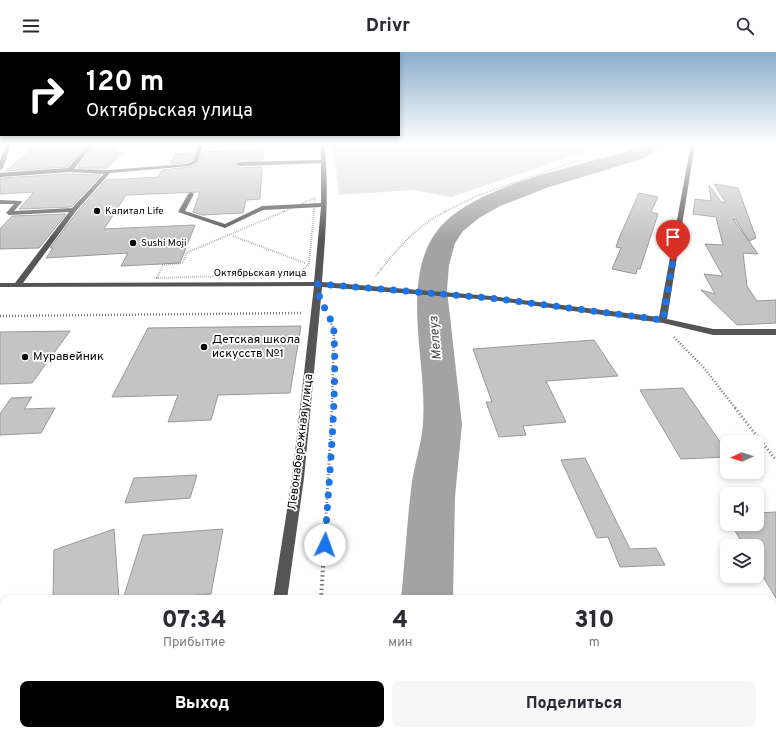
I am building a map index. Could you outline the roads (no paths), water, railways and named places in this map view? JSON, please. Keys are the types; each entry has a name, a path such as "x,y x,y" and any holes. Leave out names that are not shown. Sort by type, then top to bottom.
{"street":[{"path":"17,285 74,210 105,176"},
{"name":"Левонабережная улица","path":"281,595 298,478 318,288 324,205 324,176"},
{"path":"663,320 688,176"},
{"path":"191,194 181,212 224,226 262,208 324,205"},
{"path":"0,202 19,202 8,213 74,210"},
{"name":"Октябрьская улица","path":"0,285 375,288 491,298 663,320 713,332 776,332"}],"waterway":[{"name":"Мелеуз","path":"427,595 435,474 443,424 442,395 433,316 435,265 442,243 454,226 471,213 492,201 516,191 564,176"}],"place":[{"name":"Капитал Life","path":"97,211"},
{"name":"Sushi Moji","path":"133,243"},
{"name":"Детская школа искусств №1","path":"204,347"},
{"name":"Муравейник","path":"25,357"}]}
